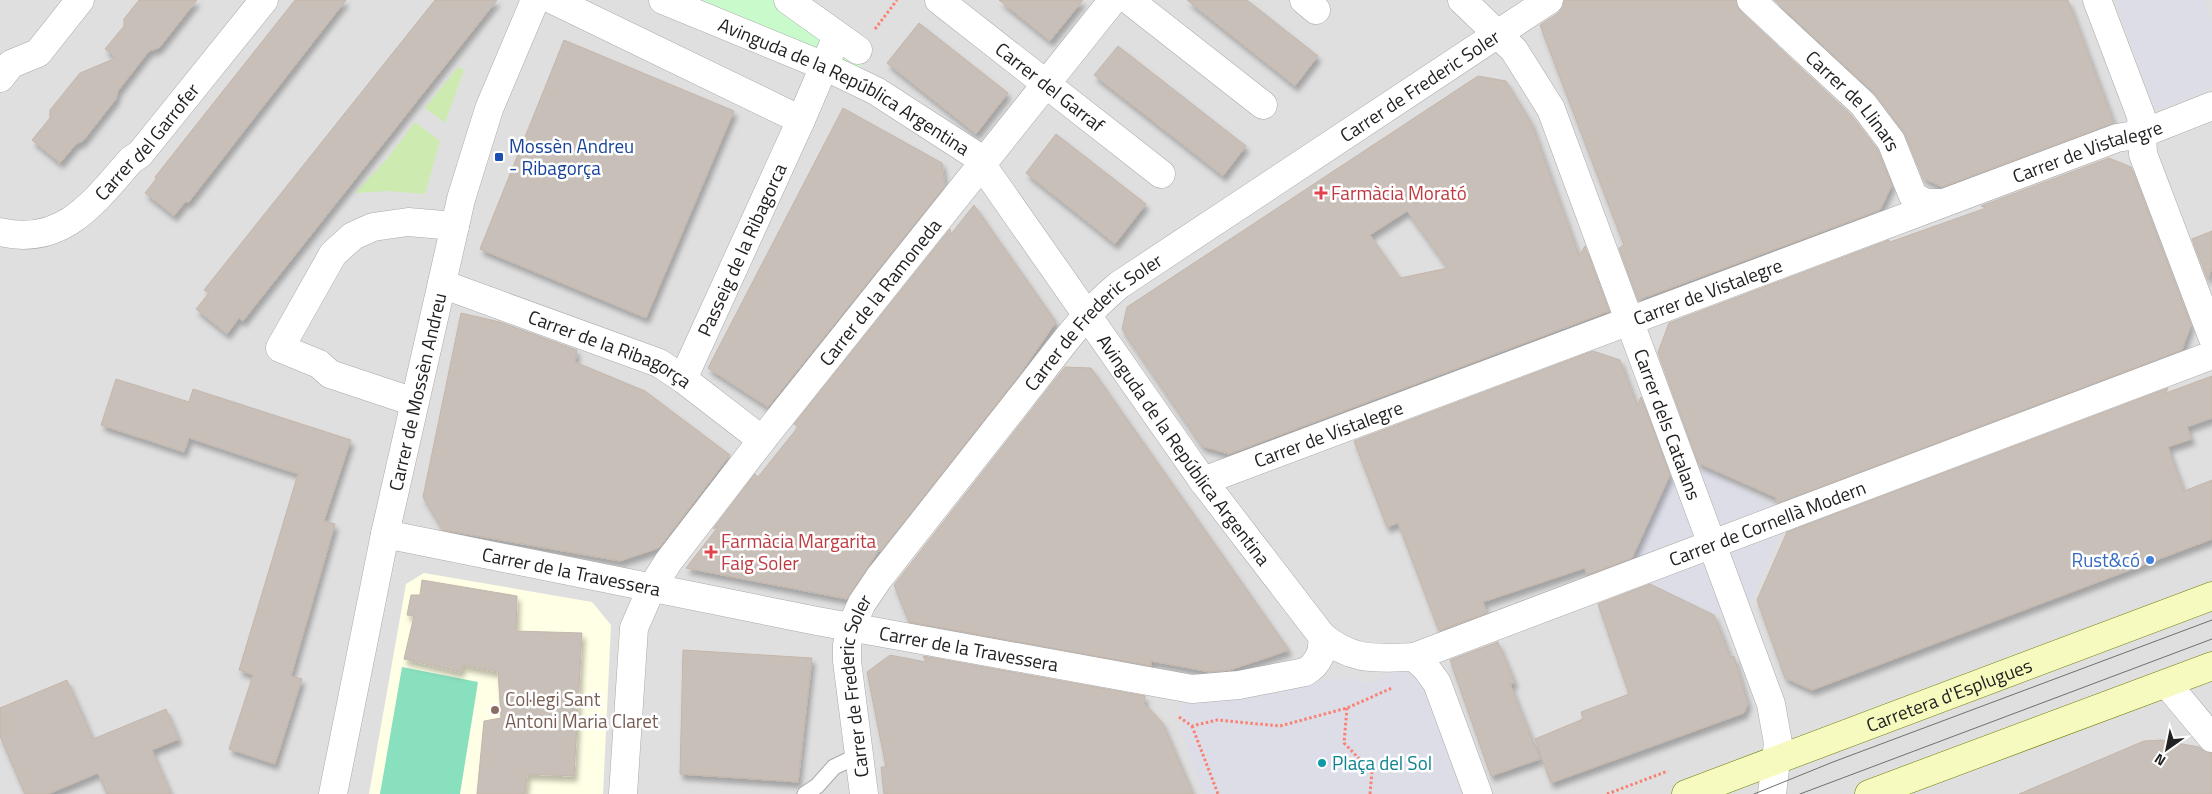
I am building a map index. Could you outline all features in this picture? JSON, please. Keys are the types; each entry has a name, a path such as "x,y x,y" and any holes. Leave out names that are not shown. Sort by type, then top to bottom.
{"street":[{"path":"0,78 11,64 38,53 80,0"},
{"name":"Carrer del Garrofer","path":"0,232 27,236 43,234 64,225 85,210 131,160 140,154 264,0"},
{"name":"Carrer de Mossèn Andreu","path":"333,794 385,534 454,226 474,153 489,109 535,0"},
{"path":"553,0 801,120"},
{"name":"Avinguda de la República Argentina","path":"663,0 824,66 876,91 966,148 983,165 1203,481 1322,636"},
{"name":"Passeig de la Ribagorca","path":"683,379 824,66 848,43 788,0"},
{"name":"Carrer del Garraf","path":"939,0 1161,174"},
{"name":"Carrer de la Ramoneda","path":"624,794 634,628 651,589 668,562 762,440 1113,0"},
{"path":"1130,0 1263,105"},
{"name":"Carrer dels Catalans","path":"1462,0 1499,33 1514,50 1551,110 1771,704 1777,731 1777,760 1772,794"},
{"name":"Carrer de Frederic Soler","path":"864,794 847,661 851,627 862,603 879,578 1086,315 1119,285 1549,0"},
{"name":"Carrer de Llinars","path":"1751,0 1863,104 1873,116 1890,141 1913,196 1926,203 1940,203"},
{"path":"2097,0 2141,116 2143,154 2212,336"},
{"name":"Carrer de Vistalegre","path":"1203,481 1940,203 2117,138 2141,134 2212,106"},
{"path":"414,402 330,374 319,364 280,348 333,254 353,236 373,227 408,222 454,226"},
{"name":"Carrer de la Ribagorça","path":"442,284 658,363 683,379 762,440"},
{"name":"Carrer de Cornellà Modern","path":"1322,636 1335,647 1348,654 1365,657 1414,657 2212,356"},
{"name":"Carrer de la Travessera","path":"385,534 651,589 1192,689 1239,685 1305,672 1313,668 1322,653 1324,646 1322,636"},
{"name":"Carretera d'Esplugues","path":"1686,794 2212,596"},
{"path":"1414,657 1426,668 1437,683 1478,794"},
{"path":"1869,794 2212,666"},
{"path":"2167,684 2212,738"}],"lane":[{"path":"805,794 817,786 834,767 859,755"}],"path":[{"path":"1192,726 1218,720 1280,726 1347,708 1393,688"},
{"path":"1347,708 1344,743 1372,772 1370,794"},
{"path":"1171,712 1192,726 1218,794"}],"shaded area":[{"path":"0,0 2212,0 2212,794 0,794"},
{"path":"2115,0 2204,0 2212,21 2212,88 2155,111"},
{"path":"1707,470 1772,505 1781,531 1753,600 1714,615 1648,583 1635,551 1666,482"},
{"name":"Col·legi Sant Antoni Maria Claret","path":"424,573 592,602 611,625 603,794 369,794 406,584"},
{"name":"Plaça del Sol","path":"1414,671 1422,679 1462,794 1204,794 1181,732 1182,703 1323,680 1350,678 1369,684 1390,673"}],"green space":[{"path":"683,0 798,0 869,54 856,73"},
{"path":"458,67 464,70 445,123 425,108"},
{"path":"415,122 440,141 425,194 388,191 355,193 386,160"},
{"path":"402,667 478,682 460,794 380,794"}],"building":[{"path":"139,0 197,0 159,48 149,51 118,91 116,99 83,141 76,144 60,163 32,140 50,118 50,110 80,73 116,58 105,49 124,26 124,19"},
{"path":"295,0 346,0 188,203 186,201 174,216 145,193 156,179 155,177"},
{"path":"435,0 497,0 243,321 239,318 227,334 196,309 209,293 204,290"},
{"path":"999,0 1083,0 1050,41"},
{"path":"1187,0 1247,0 1318,56 1295,86"},
{"path":"1564,0 1736,0 1740,11 1851,115 1877,149 1892,185 1880,210 1638,300 1619,248 1624,245 1540,25 1558,13 1563,7"},
{"path":"1774,0 2068,0 2114,123 1942,187 1923,178 1904,132 1874,93"},
{"path":"919,23 1008,93 976,134 887,63"},
{"path":"564,40 734,111 646,318 480,249"},
{"path":"1118,46 1246,146 1223,176 1094,75"},
{"path":"1478,76 1506,81 1531,122 1579,256 1585,246 1609,311 1229,454 1202,446 1122,329 1127,307","holes":["1407,211 1448,268 1400,278 1370,235"]},
{"path":"843,108 942,163 945,186 768,407 708,368"},
{"path":"1056,134 1146,204 1115,244 1026,173"},
{"path":"2109,158 2131,167 2191,325 2182,350 1778,503 1775,497 1698,463 1658,352 1669,323 1889,240 1890,242 1986,208 1981,206"},
{"path":"974,205 1056,322 1020,374 880,552 879,550 847,599 686,568 718,527 713,529 755,474 758,477 798,427 794,424 950,229 951,234"},
{"path":"2212,231 2212,268 2208,280 2192,239"},
{"path":"461,313 500,322 577,350 575,362 645,391 730,455 659,548 620,561 443,530 423,497"},
{"path":"1593,351 1620,360 1637,406 1641,397 1670,475 1632,558 1587,575 1585,568 1483,602 1487,613 1439,631 1398,523 1387,527 1354,441"},
{"path":"1065,367 1091,368 1289,650 1230,670 1210,672 1151,661 1151,666 909,622 894,585"},
{"path":"2212,376 2212,418 2187,427 2192,439 2168,447 2184,491 2212,480 2212,539 1812,690 1785,678 1757,600 1787,532 2168,388 2166,393"},
{"path":"116,379 189,402 193,389 351,440 324,521 335,524 291,676 302,679 275,764 229,749 253,675 239,670 298,474 189,438 184,452 101,425"},
{"path":"422,580 517,596 516,631 582,633 574,776 527,774 525,794 477,794 484,721 501,718 498,672 463,665 460,672 404,659 414,616 407,615 411,595 420,595"},
{"path":"1650,584 1714,615 1731,658 1734,656 1748,704 1744,713 1551,783 1535,739 1583,719 1581,712 1629,694 1598,604"},
{"path":"1498,642 1515,683 1510,684 1540,759 1491,776 1450,660"},
{"path":"683,650 812,658 798,782 680,774"},
{"path":"890,655 926,662 923,656 1145,696 1144,703 1162,722 1193,794 884,794 881,767 886,767 867,672"},
{"path":"67,680 93,739 166,709 179,739 152,750 171,794 107,794 98,773 48,794 25,794 0,736 0,708"},
{"path":"2161,740 2199,747 2206,752 2212,753 2212,794 2019,794 2144,741"}],"tram line":[{"path":"1754,794 1833,762 2212,620"},
{"path":"1800,794 2212,639"}],"place":[{"name":"Mossèn Andreu - Ribagorça","path":"499,157"},
{"name":"Farmàcia Morató","path":"1321,193"},
{"name":"Farmàcia Margarita Faig Soler","path":"711,552"},
{"name":"Rust&có","path":"2150,560"},
{"name":"Col·legi Sant Antoni Maria Claret","path":"495,710"},
{"name":"Plaça del Sol","path":"1322,763"}]}
